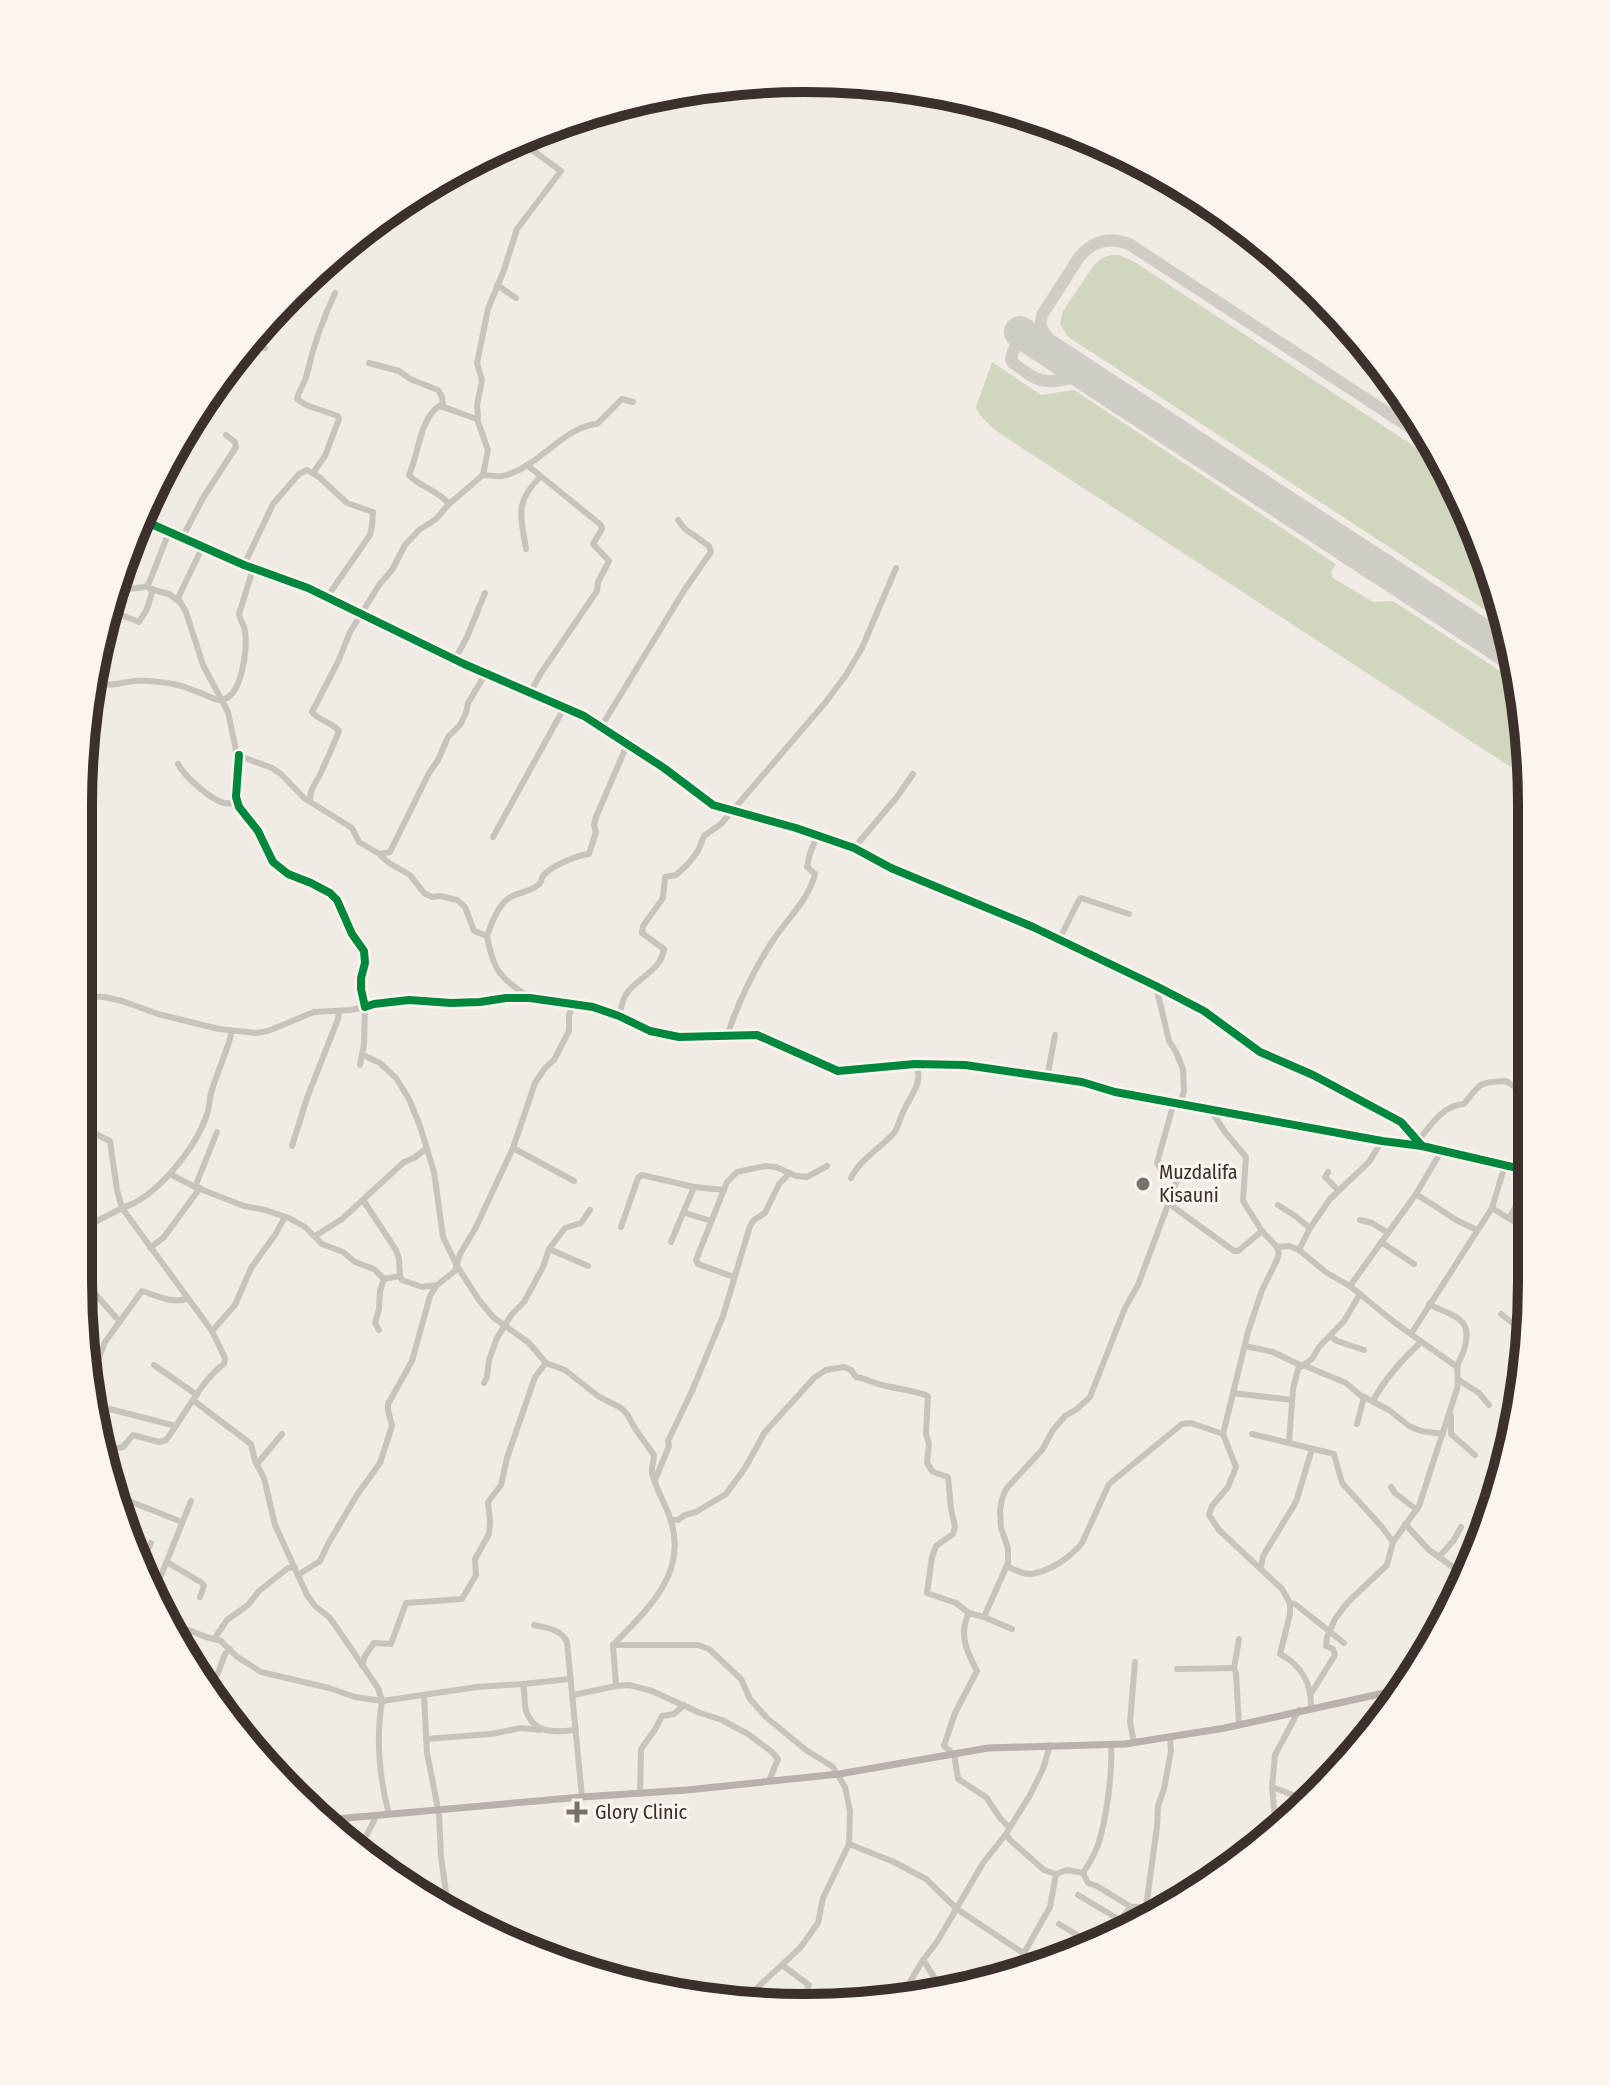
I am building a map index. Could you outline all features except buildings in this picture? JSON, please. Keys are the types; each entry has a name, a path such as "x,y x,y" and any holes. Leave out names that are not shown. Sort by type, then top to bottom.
{"main road":[{"path":"337,1819 839,1774 988,1748 1134,1743 1239,1725 1387,1692"}],"street":[{"path":"310,801 309,793 339,731 312,712 350,632 405,545 483,475 488,450 477,419 482,380 477,363 488,309 517,229 561,171 529,148"},
{"path":"497,285 516,298"},
{"path":"313,473 325,456 339,419 297,399 335,293"},
{"path":"261,345 265,348"},
{"path":"369,363 399,371 438,390 443,407"},
{"path":"483,475 502,476 527,465 589,425 594,417 602,417 622,399 633,402"},
{"path":"449,504 409,475 425,426 431,413 439,406 477,419"},
{"path":"182,538 236,447 235,442 226,435"},
{"path":"527,465 601,525 602,529 593,544 609,563 598,582 597,591 530,693"},
{"path":"244,565 273,504 299,474 307,470 347,503 373,512 370,535 327,597"},
{"path":"526,549 522,500 540,477"},
{"path":"601,727 711,552 709,546 678,520"},
{"path":"150,524 253,569 308,588 455,659 584,716 664,768 713,805 854,848 905,874 1059,940 1156,986 1204,1011 1260,1052 1313,1075 1401,1122 1420,1144"},
{"path":"118,614 139,622 147,609 149,583 169,532"},
{"path":"180,602 179,594 202,548"},
{"path":"619,1016 625,996 663,956 664,949 642,933 643,926 663,898 665,877 676,875 688,864 704,836 721,824 846,675 862,648 896,568"},
{"path":"103,685 131,681 171,683 221,700 231,694 242,675 246,633 239,614 253,569"},
{"path":"126,590 149,588 169,594 180,602 203,665 228,712 239,755 236,797 241,812 258,831 273,862 288,874 330,893 337,900 352,934 364,951 361,989 366,1018 360,1065"},
{"path":"455,659 485,593"},
{"path":"380,855 390,852 448,737 460,725 467,705 486,673"},
{"path":"493,837 564,708"},
{"path":"530,998 509,985 492,961 487,936 493,920 502,904 532,889 546,872 579,855 589,854 596,832 596,817 627,745"},
{"path":"239,755 272,768 304,798 342,820 352,828 359,842 410,875 424,893 457,900 465,907 474,931 487,936"},
{"path":"178,764 185,775 211,797 223,803 238,804"},
{"path":"854,848 913,774"},
{"path":"727,1036 735,1011 760,964 805,898 813,881 815,874 807,867 817,836"},
{"path":"1059,940 1081,898 1129,914"},
{"path":"984,1617 1007,1566 1008,1548 1001,1528 1000,1510 1006,1489 1042,1450 1065,1416 1090,1397 1125,1308 1138,1285 1176,1179 1161,1170 1157,1163 1184,1091 1183,1069 1169,1041 1156,986"},
{"path":"92,997 104,997 158,1014 232,1031 256,1033 314,1012 374,1004 530,998 593,1007 650,1031 679,1037 757,1035 838,1071 915,1064 965,1065 1082,1082 1115,1092 1382,1141 1420,1144 1518,1168"},
{"path":"298,1575 324,1556 357,1495 380,1463 392,1426 388,1404 412,1361 430,1296 457,1266 460,1254 513,1148 535,1083 554,1060 569,1031 569,1014 574,1005"},
{"path":"292,1146 339,1011"},
{"path":"92,1224 135,1204 170,1174 192,1144 208,1112 212,1089 232,1031"},
{"path":"1047,1078 1055,1035"},
{"path":"363,1055 380,1063 396,1078 409,1099 437,1184 443,1237 479,1300 493,1317 529,1343 546,1363 565,1370 598,1396 621,1408 654,1455 652,1468 671,1520 676,1543 675,1561 663,1587 644,1614 613,1645 616,1686"},
{"path":"851,1178 855,1168 897,1130 903,1111 915,1091 919,1076 915,1064"},
{"path":"1420,1144 1446,1109 1464,1104 1480,1085 1506,1081 1518,1089"},
{"path":"1210,1109 1246,1157 1243,1201 1262,1231 1277,1247 1277,1260 1262,1290 1223,1434 1236,1467 1228,1487 1212,1506 1209,1515 1219,1530 1282,1589 1290,1603 1290,1614 1280,1654 1298,1667 1312,1692"},
{"path":"92,1132 110,1141 122,1208 212,1331 225,1358 224,1364 216,1369 163,1442 133,1435 123,1447 112,1449"},
{"path":"150,1248 171,1229 198,1188 217,1132"},
{"path":"1299,1250 1330,1199 1369,1162 1382,1141"},
{"path":"315,1236 330,1228 404,1162 427,1148"},
{"path":"513,1148 574,1181"},
{"path":"1350,1286 1416,1194 1442,1150"},
{"path":"1411,1334 1492,1208 1505,1165"},
{"path":"734,1277 698,1264 696,1260 727,1182 737,1172 765,1166 807,1177 827,1166"},
{"path":"1328,1172 1326,1179 1339,1191"},
{"path":"655,1480 669,1446 668,1441 723,1316 745,1240 754,1220 765,1213 779,1184 790,1173"},
{"path":"170,1174 244,1206 285,1217 305,1227 322,1244 336,1248 355,1262 374,1269 384,1279"},
{"path":"621,1227 638,1178 642,1175 694,1187 724,1190"},
{"path":"671,1242 694,1187"},
{"path":"1416,1194 1477,1230"},
{"path":"363,1200 396,1250 402,1280 422,1287 437,1285"},
{"path":"1510,1217 1518,1202"},
{"path":"1168,1203 1234,1251 1262,1231"},
{"path":"1278,1205 1310,1228"},
{"path":"1492,1208 1518,1223"},
{"path":"484,1383 489,1360 504,1324 524,1302 549,1249 565,1228 581,1223 590,1210"},
{"path":"685,1213 711,1221"},
{"path":"212,1331 235,1305 251,1268 285,1217"},
{"path":"1360,1220 1388,1233"},
{"path":"1381,1242 1414,1264"},
{"path":"1277,1247 1289,1246 1299,1250 1457,1367"},
{"path":"549,1249 588,1266"},
{"path":"384,1279 400,1276"},
{"path":"379,1330 375,1323 384,1279"},
{"path":"92,1291 120,1322"},
{"path":"97,1363 105,1342 143,1291 182,1301 188,1298"},
{"path":"1289,1443 1298,1369 1312,1359 1344,1321 1360,1294"},
{"path":"1311,1708 1312,1692 1335,1655 1333,1649 1326,1646 1329,1631 1348,1602 1387,1565 1393,1542 1423,1497 1450,1413 1459,1380 1457,1367 1468,1330 1456,1317 1429,1304"},
{"path":"1501,1314 1516,1326"},
{"path":"1330,1336 1364,1350"},
{"path":"1373,1401 1385,1380 1421,1342"},
{"path":"1245,1346 1273,1352 1346,1383 1409,1426 1443,1434"},
{"path":"362,1666 374,1643 391,1644 406,1603 462,1599 466,1594 477,1571 475,1559 489,1534 488,1502 501,1485 535,1377 546,1363"},
{"path":"154,1365 251,1444 264,1478 275,1525 307,1595 329,1617 378,1688 382,1701 379,1716 380,1762 389,1814"},
{"path":"671,1520 696,1512 726,1494 765,1432 814,1378 826,1370 844,1367 856,1377 928,1396 927,1463 933,1472 948,1477 955,1527 953,1534 936,1546 927,1593 1012,1629"},
{"path":"1459,1380 1484,1397 1489,1405"},
{"path":"1233,1393 1292,1400"},
{"path":"1357,1424 1364,1397"},
{"path":"104,1408 176,1426"},
{"path":"1450,1413 1451,1434 1475,1455"},
{"path":"1007,1566 1030,1574 1054,1565 1075,1552 1109,1484 1182,1424 1191,1423 1223,1434"},
{"path":"257,1464 282,1434"},
{"path":"1252,1434 1335,1455 1342,1483 1393,1542"},
{"path":"1261,1567 1263,1556 1296,1502 1312,1449"},
{"path":"1391,1487 1417,1510"},
{"path":"127,1500 182,1522"},
{"path":"159,1582 191,1501"},
{"path":"1405,1524 1429,1550 1457,1570"},
{"path":"1439,1557 1461,1527"},
{"path":"146,1553 151,1543"},
{"path":"167,1562 202,1583 204,1586 200,1597"},
{"path":"214,1639 227,1620 248,1605 259,1591 288,1568 295,1567"},
{"path":"1290,1603 1344,1643"},
{"path":"969,1613 964,1621 964,1644 977,1671 955,1713 944,1746 958,1779 986,1797 1008,1830 1010,1840 1044,1870 1056,1874 1067,1870 1083,1873"},
{"path":"534,1625 564,1634 567,1642 582,1797"},
{"path":"182,1627 221,1641 236,1656 261,1672 355,1697 382,1701 477,1687 570,1679"},
{"path":"1239,1639 1234,1668 1239,1725"},
{"path":"613,1645 698,1645 709,1649 741,1679 750,1699 767,1718 806,1750 833,1767 845,1787 850,1811 849,1844 823,1898 818,1923 800,1948 753,1992"},
{"path":"214,1679 230,1649"},
{"path":"1134,1743 1130,1722 1135,1662"},
{"path":"1177,1669 1234,1668"},
{"path":"523,1684 526,1710 540,1730"},
{"path":"573,1695 629,1685 652,1691 742,1730 778,1759 769,1781"},
{"path":"424,1695 427,1753 438,1811 447,1897"},
{"path":"640,1794 643,1744 662,1716 674,1714 684,1705"},
{"path":"1275,1817 1272,1787 1275,1755 1299,1710"},
{"path":"426,1739 491,1734 521,1728 548,1732 576,1730"},
{"path":"1146,1906 1158,1806 1171,1751 1170,1737"},
{"path":"907,1986 983,1863 1008,1830 1036,1782 1050,1745"},
{"path":"1083,1873 1094,1854 1102,1828 1112,1767 1111,1745"},
{"path":"1272,1787 1296,1797"},
{"path":"364,1841 377,1815"},
{"path":"849,1844 926,1879 957,1909 1030,1957"},
{"path":"1083,1873 1088,1883 1131,1907 1145,1907"},
{"path":"1024,1953 1050,1907 1056,1874"},
{"path":"1078,1895 1120,1920 1131,1907"},
{"path":"1059,1924 1083,1938"},
{"path":"923,1960 937,1981"},
{"path":"782,1965 809,1985 805,1994"}],"green space":[{"path":"1119,255 1133,261 1424,453 1464,532 1492,615 1067,336 1060,323 1063,311 1102,258"},
{"path":"992,362 1041,395 1074,390 1336,564 1331,572 1333,578 1373,602 1393,601 1505,675 1517,771 1011,441 985,421 976,407"}],"taxiway":[{"path":"1049,339 1040,326 1042,315 1080,256 1097,243 1122,242 1409,427"},
{"path":"1064,361 1049,339 1036,336 1020,341 1011,359 1041,380 1092,379"}],"runway":[{"path":"1020,332 1500,646"}],"cycle path":[{"path":"150,523 244,565 308,588 464,664 584,716 664,768 713,805 854,848 891,868 1033,927 1156,986 1204,1011 1260,1052 1313,1075 1401,1122 1422,1146"},
{"path":"239,755 236,797 239,807 258,831 273,862 288,874 330,893 337,900 352,934 364,951 361,989 365,1007 409,1000 451,1003 530,998 593,1007 650,1031 679,1037 757,1035 838,1071 915,1064 965,1065 1082,1082 1115,1092 1422,1146 1518,1168"}],"place":[{"name":"Muzdalifa Kisauni","path":"1143,1184"},
{"name":"Glory Clinic","path":"577,1812"}]}
